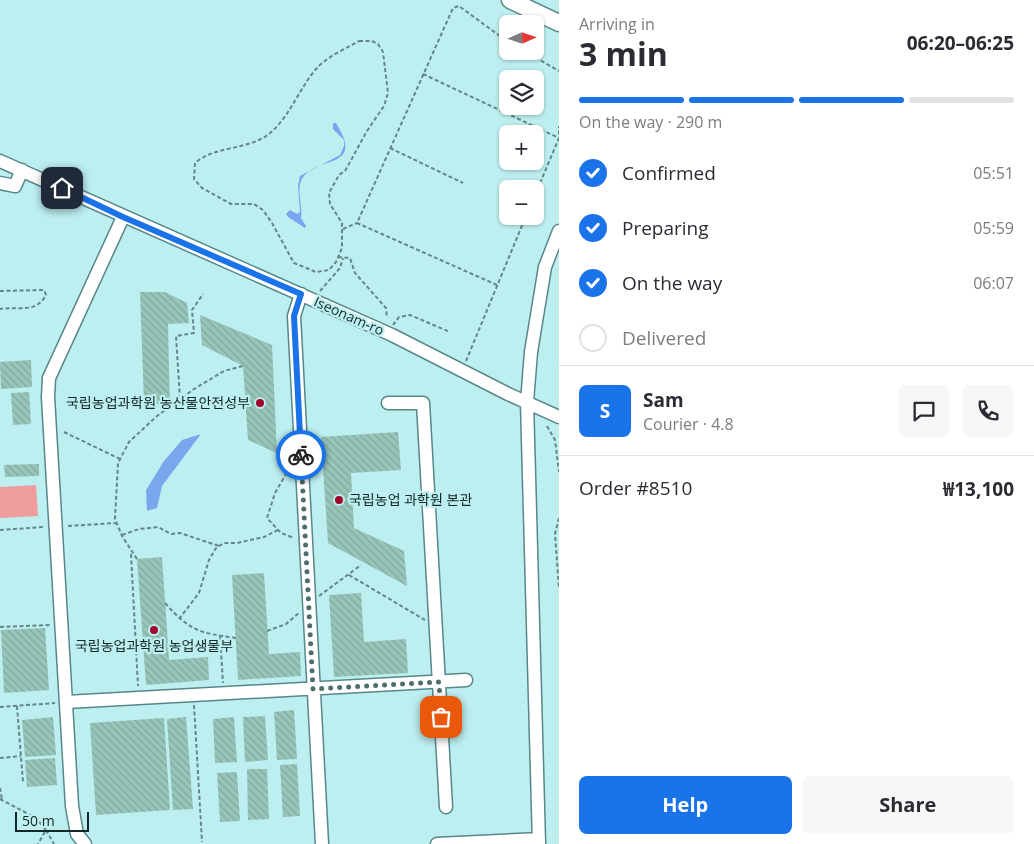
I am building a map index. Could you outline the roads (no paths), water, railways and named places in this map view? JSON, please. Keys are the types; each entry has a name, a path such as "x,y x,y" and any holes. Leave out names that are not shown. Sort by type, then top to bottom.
{"main road":[{"path":"510,0 559,23"}],"lane":[{"name":"Iseonam-ro","path":"0,161 123,217 387,332 559,416"},
{"path":"0,183 15,186 22,170"},
{"path":"85,844 77,834 72,806 48,397 49,378 123,217"},
{"path":"437,844 539,842 527,402 531,352 546,267 559,231"},
{"path":"301,294 294,316 322,844"},
{"path":"388,403 423,402 446,807"},
{"path":"66,702 466,680"}],"water":[{"path":"333,123 336,123 344,138 345,148 342,155 336,160 320,165 340,155 344,146 344,140 333,129"},
{"path":"309,171 300,183 301,218 306,226 305,228 286,214 290,210 297,214 300,212 298,186 300,176"},
{"path":"201,434 162,486 157,508 147,511 146,490 164,461 182,440"}],"place":[{"name":"국립농업과학원 농산물안전성부","path":"260,403"},
{"name":"국립농업 과학원 본관","path":"339,500"},
{"name":"국립농업과학원 농업생물부","path":"154,630"}]}
